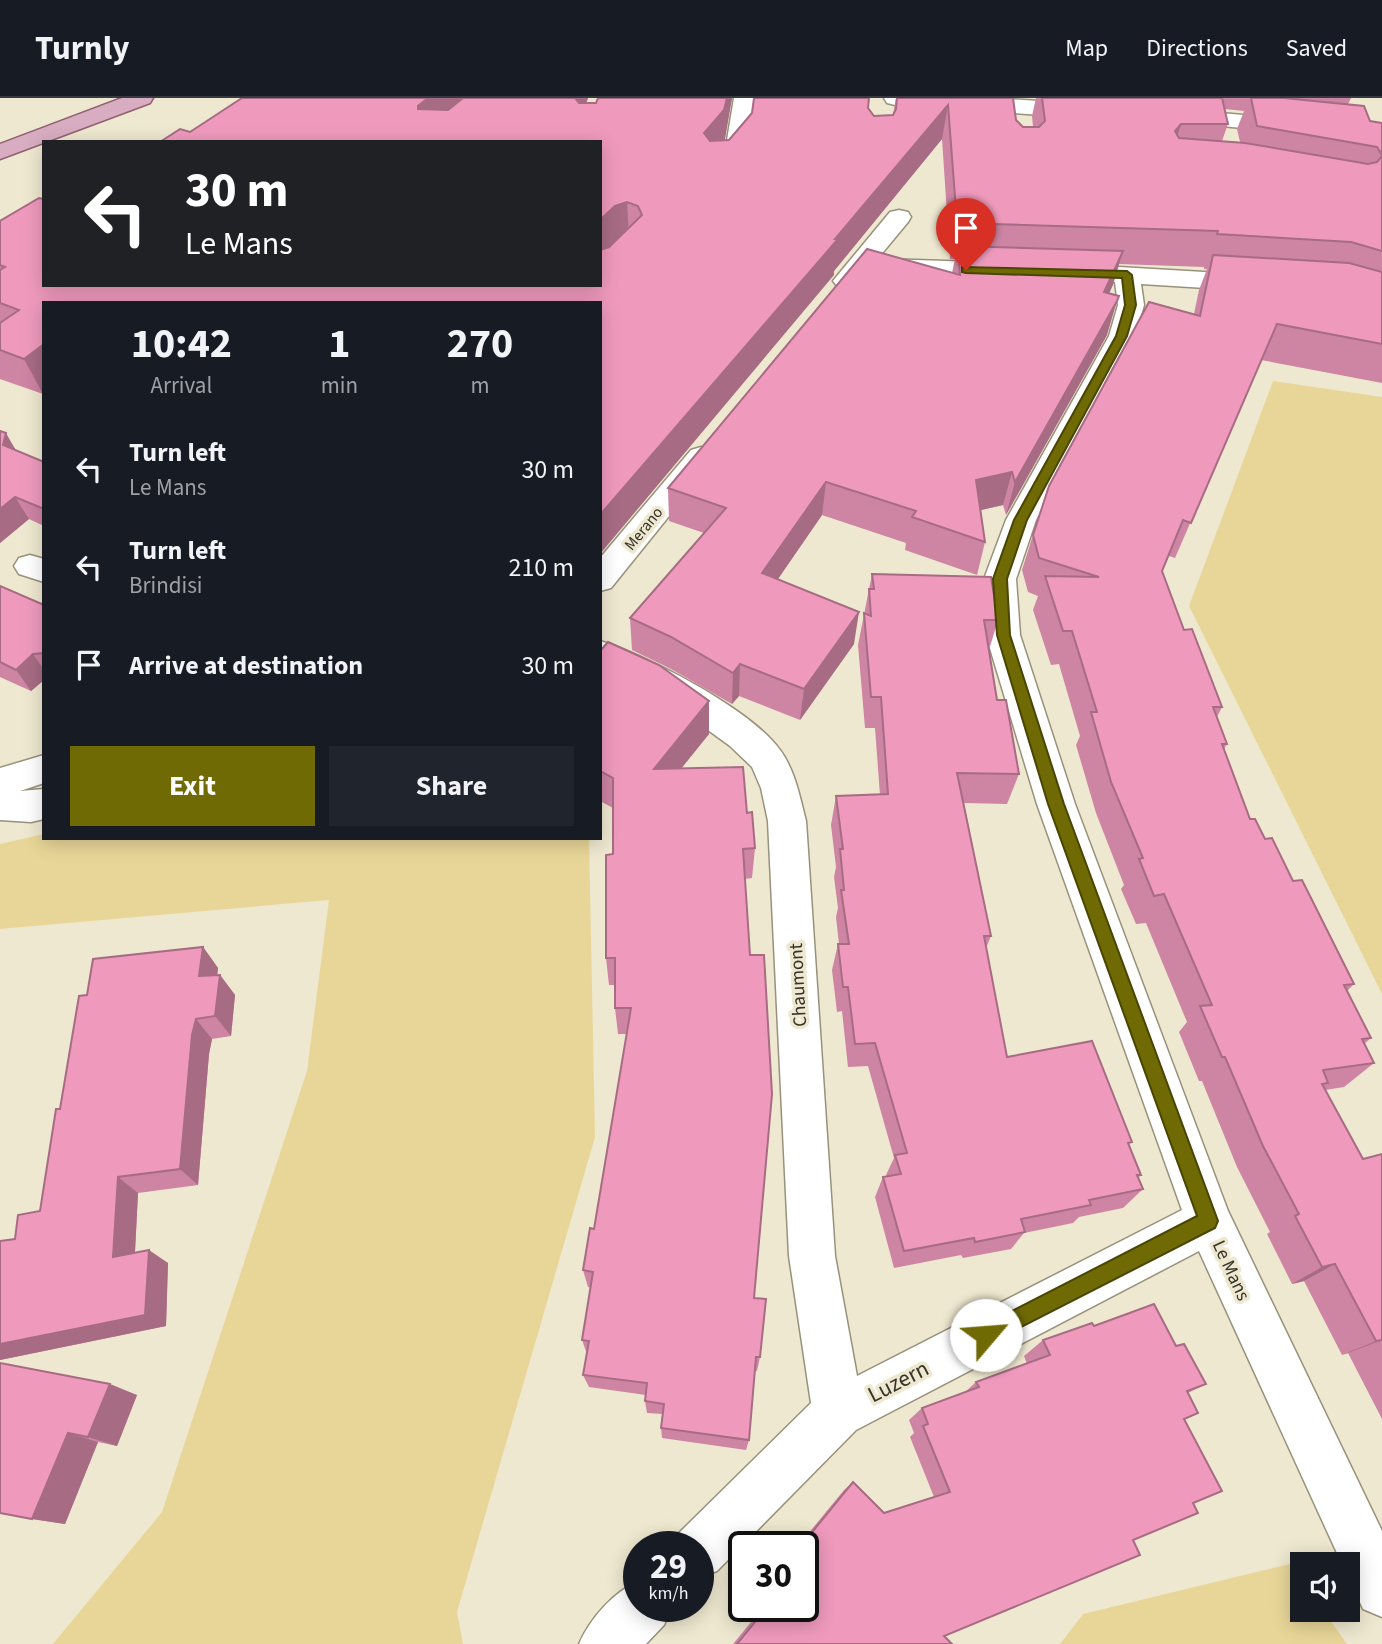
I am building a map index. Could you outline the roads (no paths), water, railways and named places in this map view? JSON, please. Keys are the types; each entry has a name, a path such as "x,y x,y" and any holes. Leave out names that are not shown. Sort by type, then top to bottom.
{"main road":[{"path":"0,152 142,98"}],"street":[{"path":"718,168 737,147 745,98"},
{"path":"885,102 1029,105 1103,112"},
{"path":"1020,131 1029,105"},
{"path":"1157,115 1182,107 1221,118 1382,134"},
{"path":"1221,118 1226,143"},
{"path":"833,298 899,217"},
{"path":"858,266 1033,272"},
{"path":"1073,273 1279,285"},
{"name":"Le Mans","path":"1127,275 1131,305 1122,336 1021,520 1010,547 1000,579 1003,635 1056,804 1209,1221 1382,1590"},
{"name":"Merano","path":"602,578 721,433"},
{"name":"Chaumont","path":"602,654 673,687 743,736 767,759 779,788 787,821 812,1256 838,1412"},
{"path":"0,783 42,770"},
{"path":"0,805 31,807 42,804"},
{"name":"Luzern","path":"714,1536 838,1412 1209,1221"},
{"path":"607,1644 629,1622"}]}
